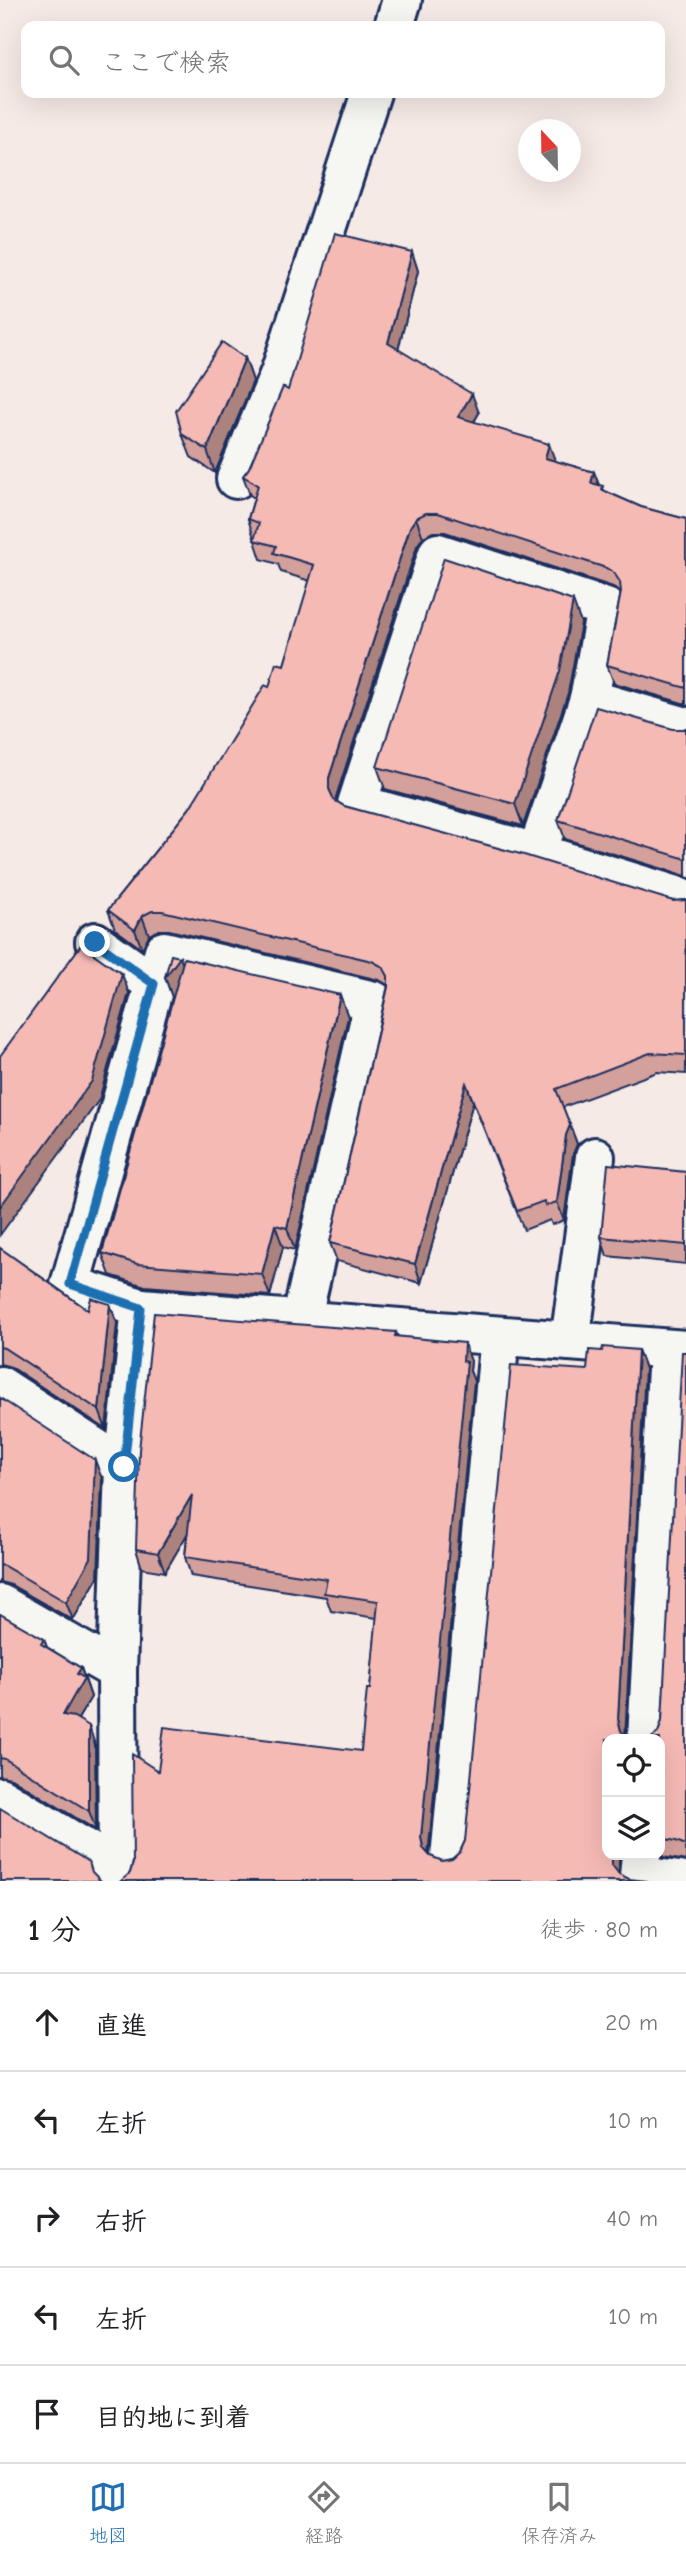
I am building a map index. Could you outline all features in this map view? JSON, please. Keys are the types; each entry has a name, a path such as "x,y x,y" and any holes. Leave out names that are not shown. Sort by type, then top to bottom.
{"street":[{"path":"396,21 402,0"},
{"path":"236,479 280,373 369,98"},
{"path":"537,853 589,699 606,608 438,553 357,804 537,853 686,899"},
{"path":"589,699 686,727"},
{"path":"95,942 154,984"},
{"path":"301,1321 374,1001 164,951 70,1284 141,1308 301,1321 677,1349 647,1734"},
{"path":"570,1341 595,1157"},
{"path":"118,1875 117,1671 124,1467 141,1308"},
{"path":"450,1858 500,1335"},
{"path":"0,1386 124,1467"},
{"path":"0,1604 117,1671"},
{"path":"0,1797 118,1875"},
{"path":"641,1860 639,1876 680,1881"}],"building":[{"path":"335,233 412,252 388,343 472,394 458,417 549,444 545,458 594,472 591,483 603,486 602,490 641,507 686,519 686,688 607,665 621,592 620,582 614,573 606,568 438,513 426,513 416,518 410,527 329,778 329,789 334,800 344,806 524,855 673,901 686,900 686,1055 650,1053 556,1089 570,1125 566,1135 557,1202 545,1206 544,1201 517,1211 466,1083 415,1264 330,1243 388,987 388,976 383,967 372,961 162,911 152,911 142,916 135,930 108,910 189,809 265,685 269,687 276,663 284,665 314,565 274,553 276,546 254,540 259,523 248,519 258,485 243,476 249,468 283,387 288,390"},
{"path":"222,342 245,358 207,450 182,434 176,411"},
{"path":"444,558 573,601 560,671 515,804 377,767"},
{"path":"596,707 673,729 686,728 686,859 558,820"},
{"path":"81,945 122,974 92,1081 0,1207 0,1056"},
{"path":"171,955 180,957 165,977"},
{"path":"184,958 340,995 287,1228 275,1225 262,1274 137,1264 102,1253"},
{"path":"608,1164 686,1172 686,1245 601,1237"},
{"path":"0,1248 88,1310 91,1298 110,1304 99,1410 0,1347"},
{"path":"154,1313 396,1332 395,1336 464,1343 463,1361 467,1362 421,1837 423,1848 430,1856 442,1861 452,1859 460,1852 465,1841 511,1365 587,1370 589,1350 602,1351 603,1347 638,1350 618,1719 621,1731 625,1734 602,1734 602,1860 612,1860 612,1865 619,1874 629,1879 647,1881 121,1881 130,1873 133,1863 132,1754 158,1771 164,1727 361,1751 378,1601 324,1593 327,1579 185,1557 192,1495 158,1553 136,1549 139,1450"},
{"path":"682,1352 686,1352 686,1845 665,1839 665,1734 657,1734 662,1721"},
{"path":"0,1398 95,1460 91,1558 66,1602 0,1565"},
{"path":"0,1614 44,1639 41,1644 81,1668 77,1674 84,1678 63,1715 74,1717 89,1726 89,1811 0,1758"},
{"path":"0,1808 89,1862 92,1872 101,1881 0,1881"}],"route":[{"path":"95,942 154,984 70,1284 141,1308 124,1467"}]}
